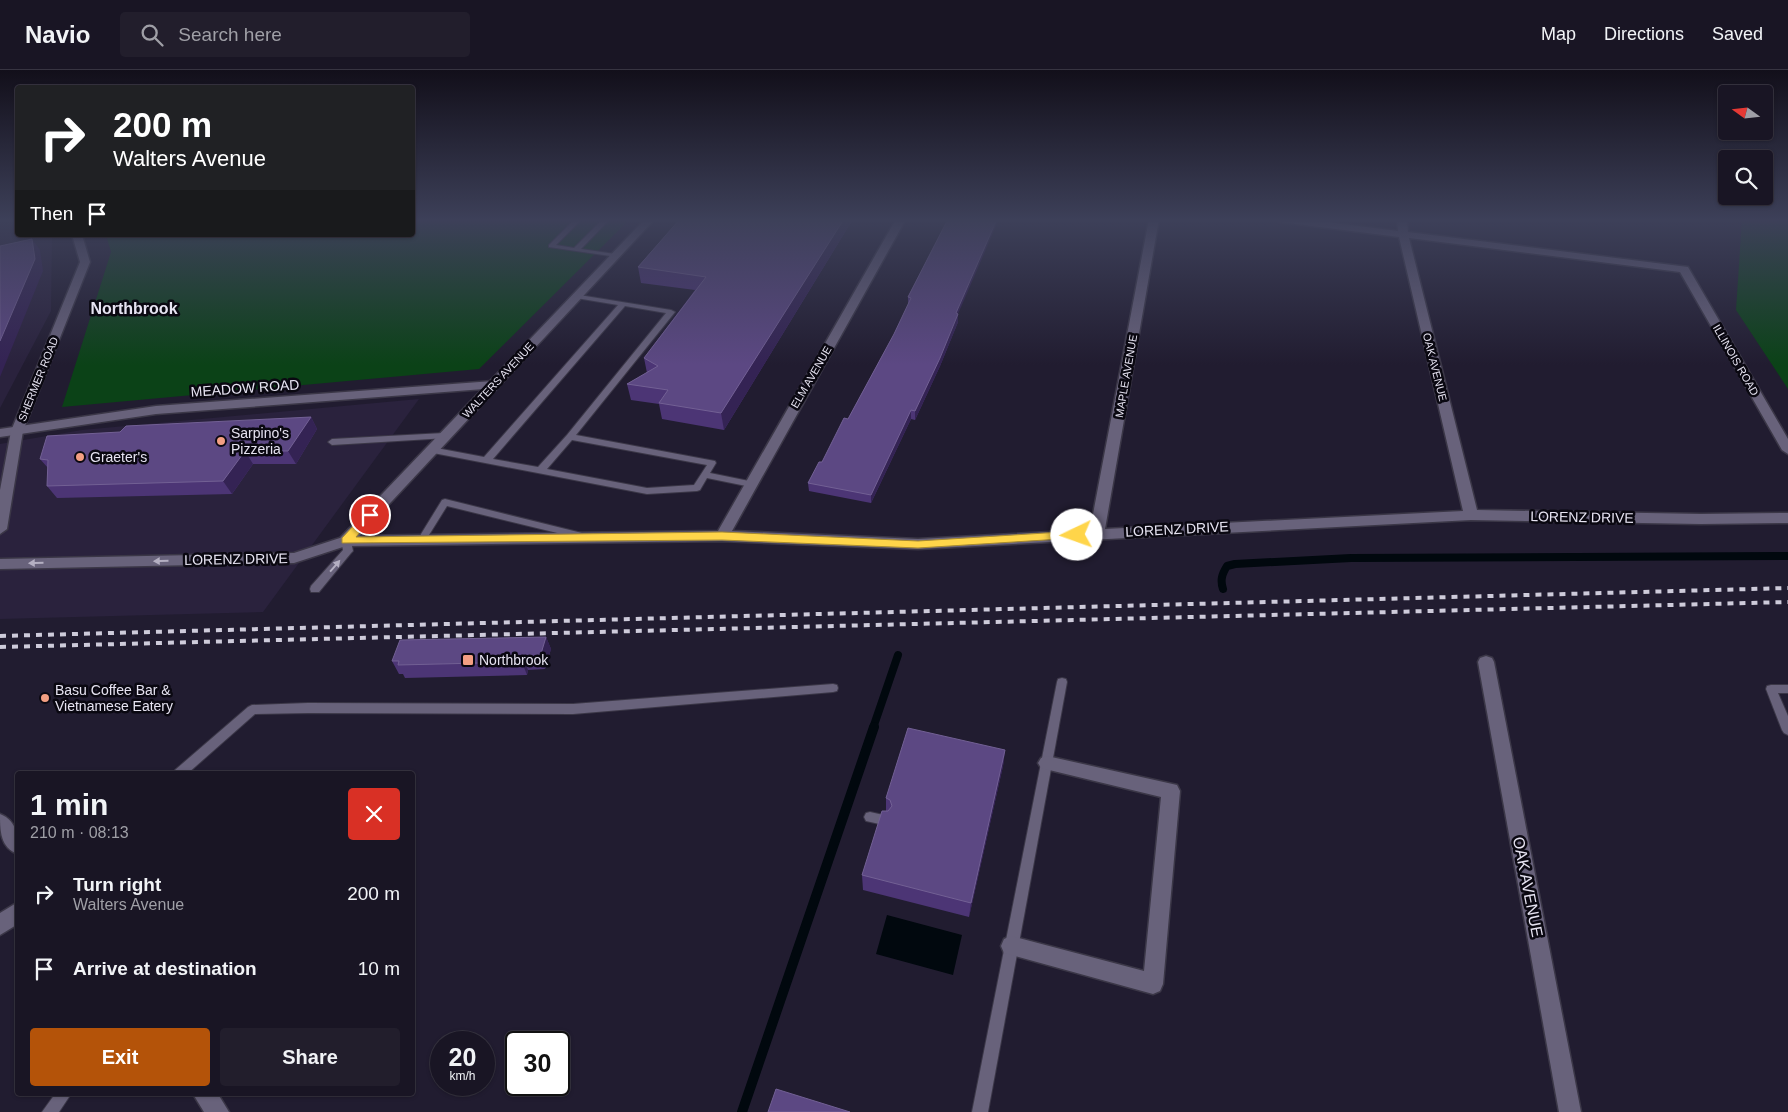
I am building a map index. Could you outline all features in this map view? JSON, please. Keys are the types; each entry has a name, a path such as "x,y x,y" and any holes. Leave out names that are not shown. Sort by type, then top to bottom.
{"street":[{"name":"SHERMER ROAD","path":"0,529 17,431 83,268"},
{"name":"WALTERS AVENUE","path":"346,540 604,268"},
{"name":"ELM AVENUE","path":"722,536 873,268"},
{"name":"MAPLE AVENUE","path":"1097,533 1145,268"},
{"name":"OAK AVENUE","path":"1411,268 1471,515"},
{"name":"ILLINOIS ROAD","path":"1673,268 1684,269 1788,450"},
{"name":"MEADOW ROAD","path":"0,434 156,410 493,385"},
{"name":"LORENZ DRIVE","path":"0,564 294,558 311,554 334,542 346,540 421,541 722,536 918,544 1097,533 1471,515 1701,519 1788,518"},
{"name":"OAK AVENUE","path":"1486,662 1570,1112"},
{"path":"1011,946 1153,984 1171,791 1047,763"},
{"path":"0,822 15,842"},
{"path":"0,925 15,913"}],"lane":[{"path":"540,471 671,312 576,296"},
{"path":"486,461 623,304"},
{"path":"332,442 444,436"},
{"path":"431,450 647,491 697,488 712,464 570,436"},
{"path":"705,475 751,484"},
{"path":"421,541 445,502 589,538"},
{"path":"315,589 348,551 346,540"},
{"path":"980,1112 1062,682"},
{"path":"181,771 252,710 308,708 573,709 833,688"},
{"path":"1788,689 1771,689 1788,730"},
{"path":"870,817 884,820"},
{"path":"50,1112 62,1096"}],"shaded area":[{"path":"0,268 52,268 51,311 0,408"},
{"path":"419,399 263,612 0,619 0,444 82,430"},
{"path":"887,915 962,935 953,975 876,954"}],"green space":[{"path":"106,268 581,268 479,369 62,407"},
{"path":"1739,268 1788,268 1788,389 1736,310"}],"building":[{"path":"0,268 31,268 0,341"},
{"path":"642,268 813,268 721,413 659,403 668,390 627,384 658,366 644,358 706,277"},
{"path":"923,268 976,268 956,313 958,314 940,358 915,411 911,410 871,495 808,483 819,462 822,462 844,418 848,419 894,334 911,298 908,297"},
{"path":"311,417 288,451 245,451 223,481 47,486 48,460 40,459 47,436 120,432 126,426"},
{"path":"546,637 540,657 523,657 522,662 398,665 399,661 392,661 400,640"},
{"path":"908,728 1005,750 971,903 862,875 882,811 888,811 892,806 890,800 886,798"},
{"path":"776,1089 850,1112 768,1112"}],"waterway":[{"path":"1223,589 1222,580 1224,572 1227,566 1235,564 1351,558 1788,556"},
{"path":"873,728 898,655"},
{"path":"742,1112 874,727"}],"railway":[{"path":"0,636 1788,588"},
{"path":"0,647 1788,602"}],"place":[{"name":"Sarpino's Pizzeria","path":"221,441"},
{"name":"Graeter's","path":"80,457"},
{"name":"Northbrook","path":"468,660"},
{"name":"Basu Coffee Bar & Vietnamese Eatery","path":"45,698"}],"district":[{"name":"Northbrook","path":"134,308"}],"route":[{"path":"370,515 346,540 421,541 722,536 918,544 1077,535"}]}
